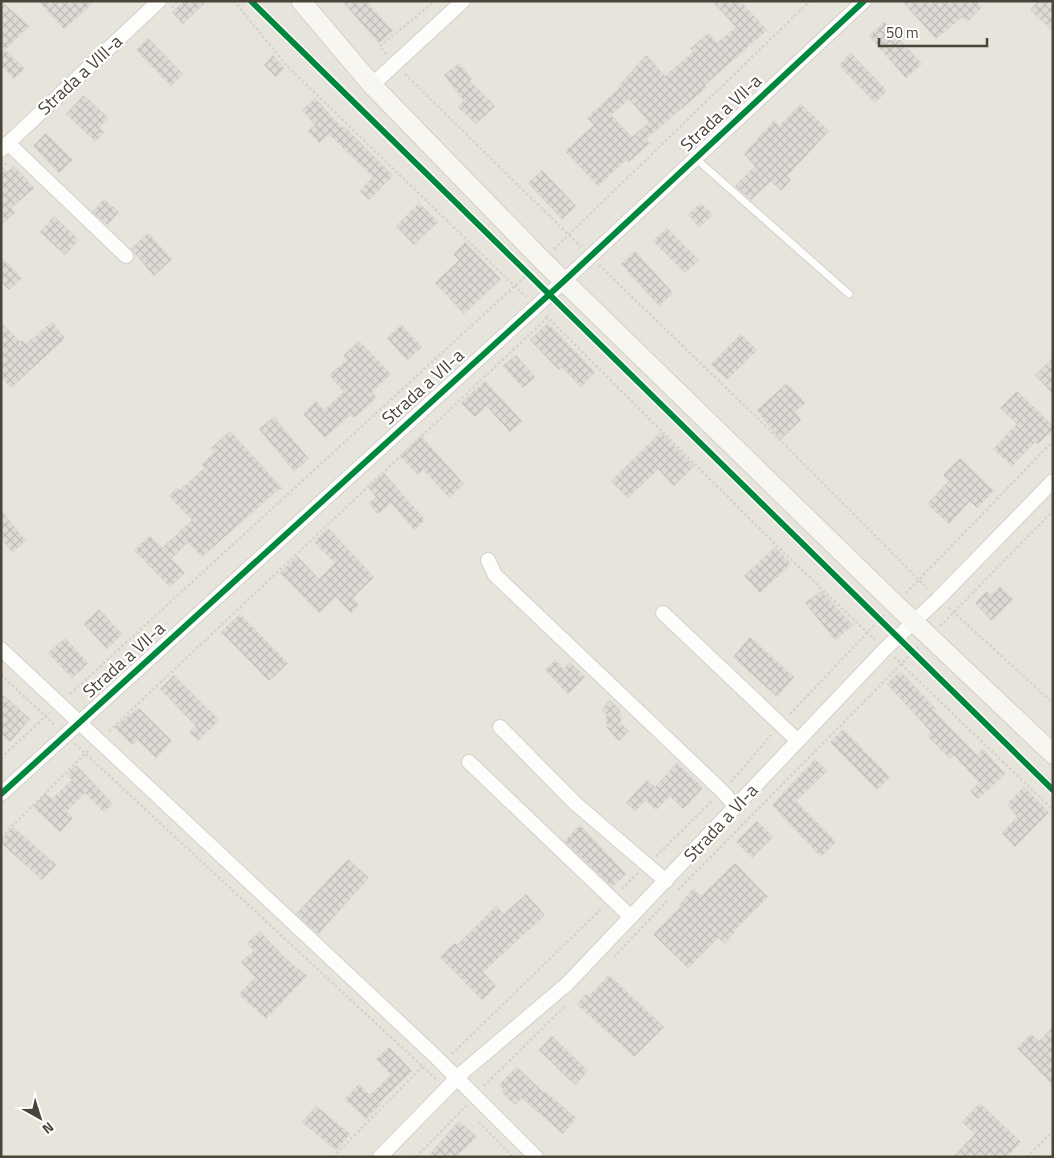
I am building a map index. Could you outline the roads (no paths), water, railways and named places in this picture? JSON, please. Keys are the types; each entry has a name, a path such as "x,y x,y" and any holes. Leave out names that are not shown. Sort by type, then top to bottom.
{"street":[{"name":"Strada a VIII-a","path":"5,146 159,1"},
{"path":"301,1 372,85 542,260 895,604 1053,754"},
{"path":"372,85 463,1"},
{"name":"Strada a VII-a","path":"1,794 64,734 564,281 864,1"},
{"path":"5,146 126,256"},
{"name":"Strada a VI-a","path":"380,1157 457,1078 567,984 666,882 885,649 938,599 1053,481"},
{"path":"488,560 495,576 722,791 736,807"},
{"path":"663,613 798,741"},
{"path":"1,649 80,720 435,1056 536,1157"},
{"path":"500,727 576,804 666,882"},
{"path":"469,762 631,917"}],"lane":[{"path":"695,158 848,294"}]}
